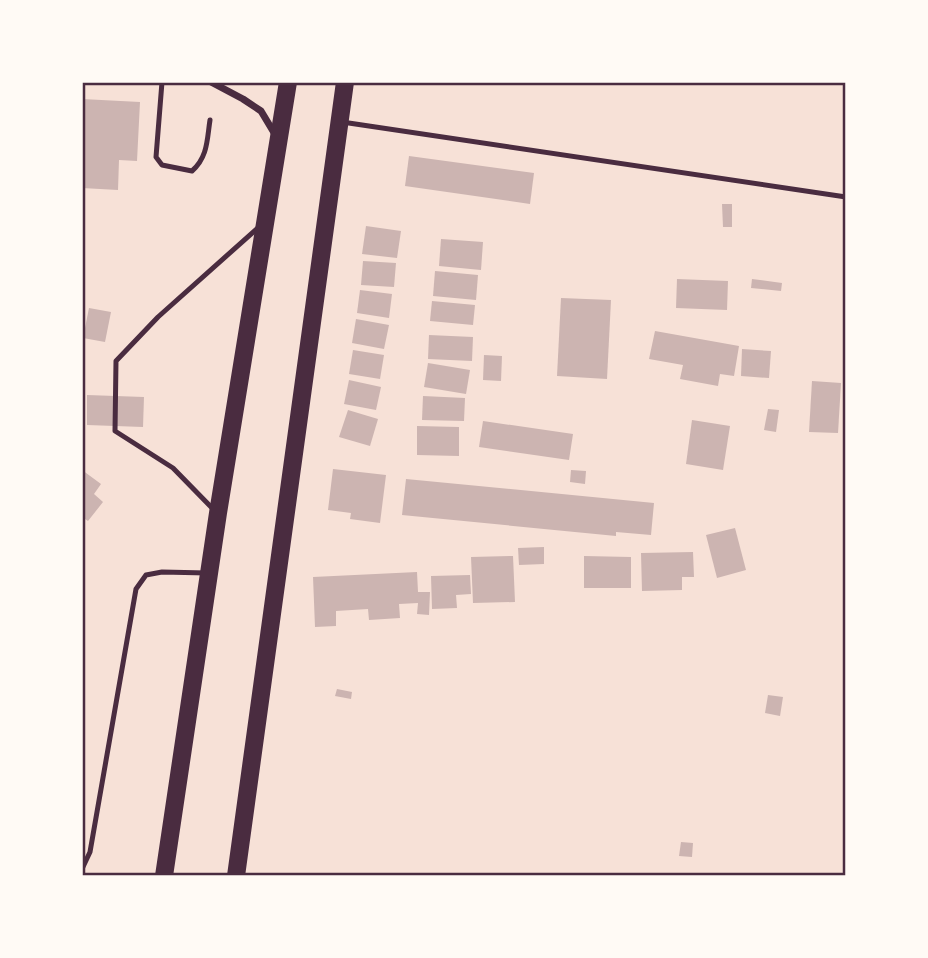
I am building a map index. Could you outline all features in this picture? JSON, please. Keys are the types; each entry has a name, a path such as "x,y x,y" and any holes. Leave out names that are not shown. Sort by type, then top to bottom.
{"highway":[{"path":"164,876 218,513 288,82"},
{"path":"236,876 345,82"}],"street":[{"path":"211,82 261,111 278,139"}],"lane":[{"path":"162,82 156,157 162,165 192,171 199,165 204,157 210,120"},
{"path":"339,121 846,197"},
{"path":"218,513 173,468 115,431 116,361 158,317 265,222"},
{"path":"82,869 90,852 136,589 146,575 162,572 210,573"}],"building":[{"path":"82,99 140,102 137,161 119,160 118,190 82,188"},
{"path":"409,156 534,173 530,204 405,186"},
{"path":"722,204 732,204 732,227 723,227"},
{"path":"366,226 401,231 397,258 362,254"},
{"path":"441,239 483,242 481,270 439,266"},
{"path":"363,261 396,263 394,287 361,285"},
{"path":"435,271 478,275 476,300 433,296"},
{"path":"677,279 728,281 727,310 676,308"},
{"path":"752,279 782,283 781,291 751,288"},
{"path":"360,290 392,294 389,318 357,313"},
{"path":"561,298 611,300 607,379 557,376"},
{"path":"432,301 475,305 473,325 430,321"},
{"path":"89,308 111,312 105,342 83,338"},
{"path":"356,319 389,325 384,349 352,343"},
{"path":"655,331 739,346 734,376 720,374 718,386 680,379 683,365 649,359"},
{"path":"429,335 473,337 472,361 428,359"},
{"path":"742,349 771,351 769,378 741,376"},
{"path":"353,350 384,355 380,379 349,374"},
{"path":"484,355 502,356 501,381 483,380"},
{"path":"428,363 470,370 466,394 424,387"},
{"path":"349,380 381,387 376,410 344,404"},
{"path":"812,381 841,383 838,433 809,432"},
{"path":"87,395 144,397 143,427 87,425"},
{"path":"423,396 465,398 464,421 422,420"},
{"path":"768,409 779,410 776,432 764,430"},
{"path":"348,410 378,419 370,446 339,437"},
{"path":"692,420 730,426 723,470 686,464"},
{"path":"483,421 573,434 569,460 479,447"},
{"path":"417,426 459,427 459,456 417,455"},
{"path":"333,469 386,475 380,523 350,519 351,513 328,510"},
{"path":"82,470 101,484 94,494 103,502 88,521 82,517"},
{"path":"571,470 586,471 585,484 570,482"},
{"path":"406,479 654,503 651,535 616,532 616,536 402,515"},
{"path":"735,528 746,570 717,578 706,535"},
{"path":"544,547 544,564 519,565 518,548"},
{"path":"693,552 694,577 682,577 682,590 642,591 641,553"},
{"path":"513,556 515,602 473,603 471,557"},
{"path":"584,556 631,557 631,588 584,588"},
{"path":"417,572 418,592 430,592 429,615 417,614 418,603 399,604 400,618 369,620 368,609 336,611 336,626 315,627 313,577"},
{"path":"470,575 471,594 456,595 457,608 432,609 431,576"},
{"path":"337,689 352,692 351,699 335,696"},
{"path":"768,695 783,697 780,716 765,713"},
{"path":"681,842 693,843 692,857 679,856"}]}
